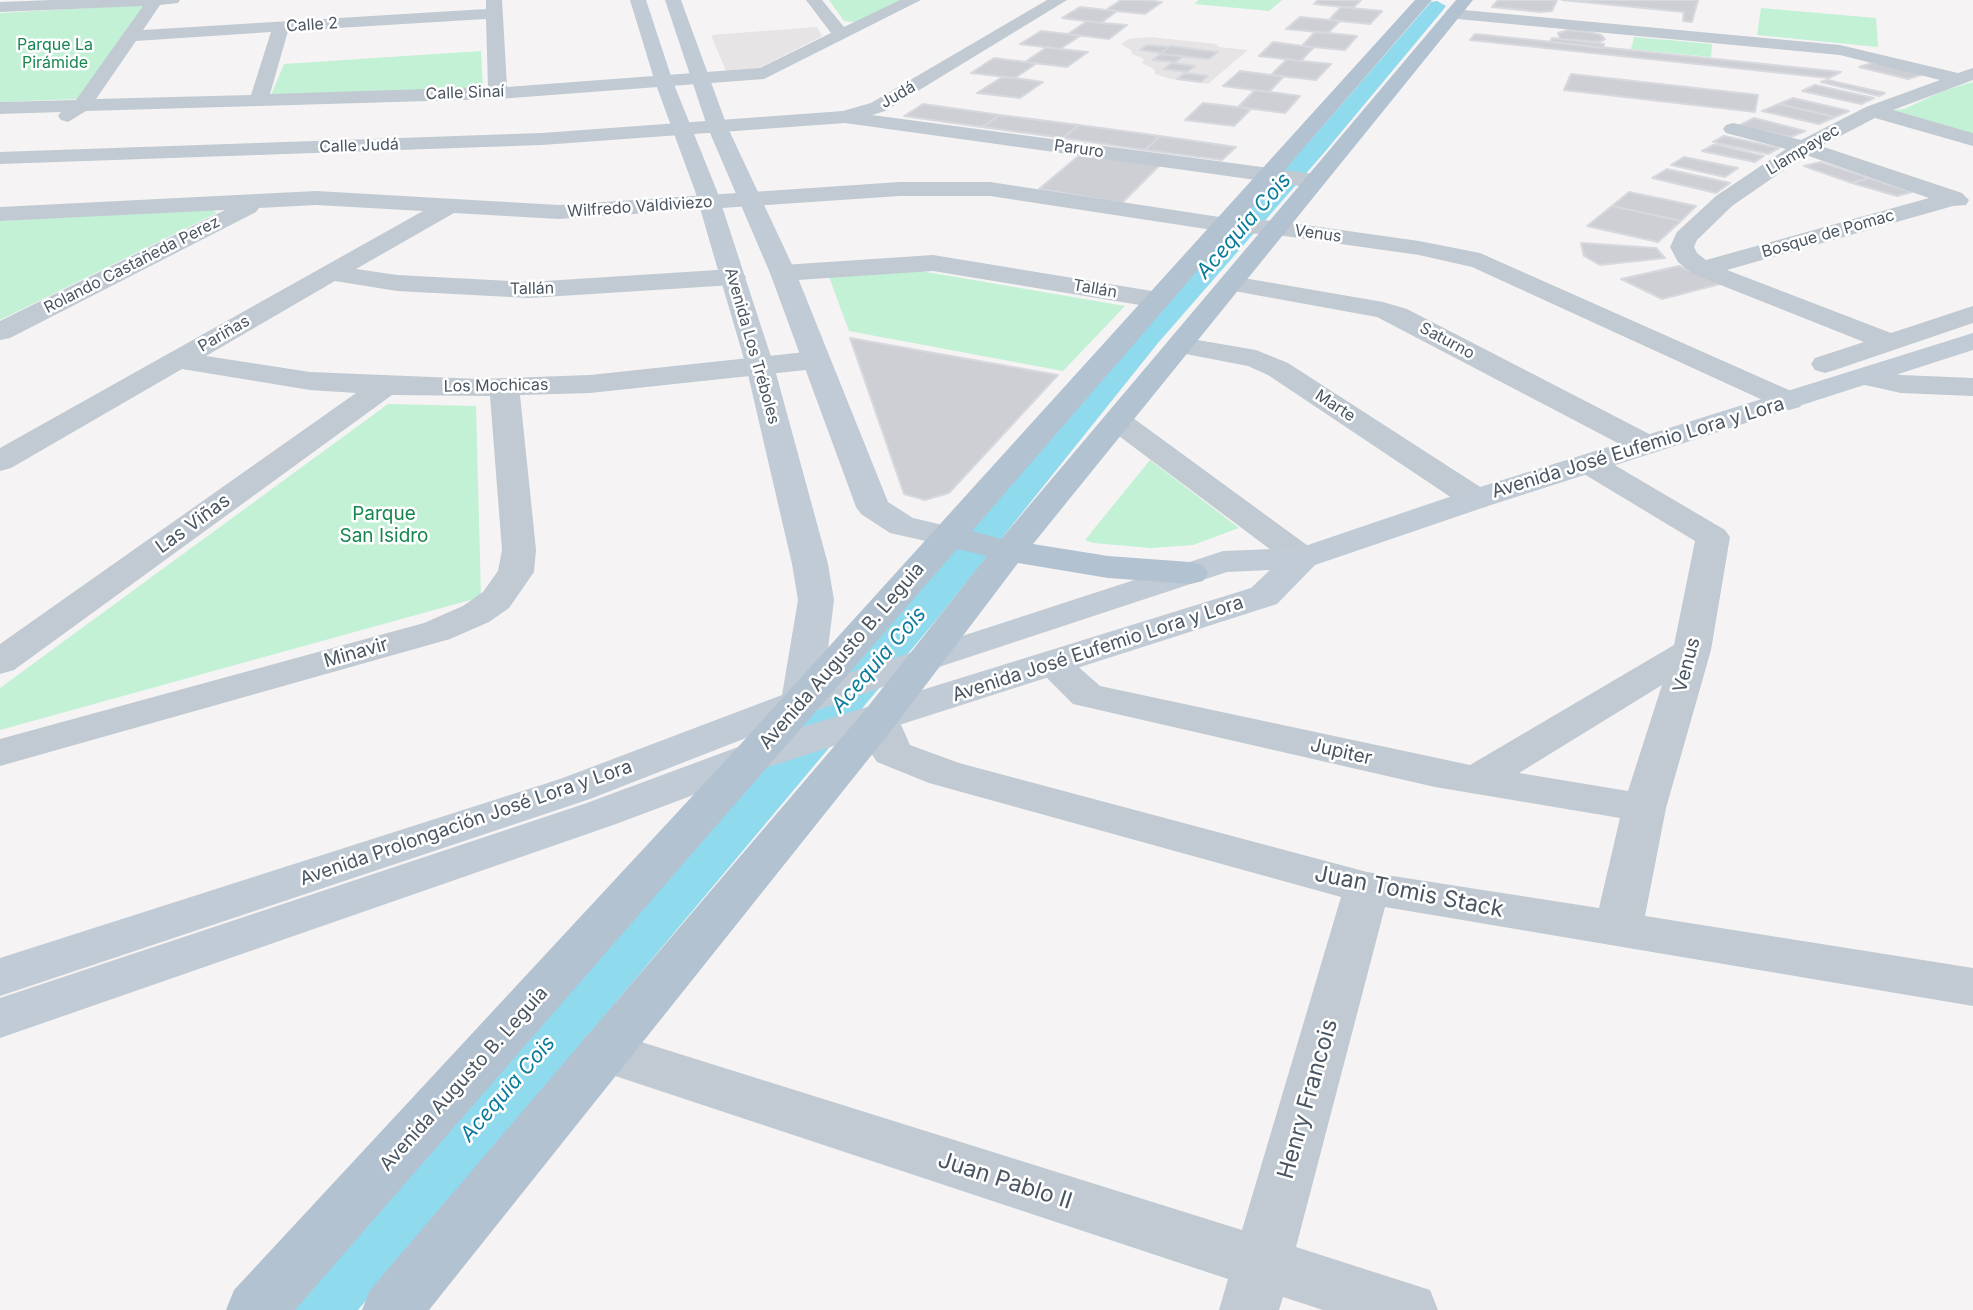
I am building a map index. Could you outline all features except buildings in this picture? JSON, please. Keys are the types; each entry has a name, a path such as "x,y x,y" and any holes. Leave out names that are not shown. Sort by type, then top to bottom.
{"main road":[{"name":"Avenida Los Tréboles","path":"638,0 664,82 710,202 733,277 760,366 810,564 816,600 803,702"},
{"path":"673,0 717,126 783,273 873,507 902,526 1008,551 1108,567 1190,573"},
{"path":"392,1310 878,719 1008,551 1232,284 1313,181 1445,4"},
{"name":"Avenida Augusto B. Leguia","path":"256,1310 755,756 1271,175 1445,4"},
{"name":"Avenida José Eufemio Lora y Lora","path":"926,658 1223,562 1303,558 1476,499 1866,377 1972,337"},
{"name":"Avenida José Eufemio Lora y Lora","path":"878,719 1264,596 1303,558"},
{"name":"Avenida Prolongación José Lora y Lora","path":"0,978 575,789 926,658"},
{"name":"Avenida Prolongación José Lora y Lora","path":"0,1018 600,814 755,756 878,719"}],"street":[{"path":"814,0 841,36"},
{"name":"Calle Sinaí","path":"0,107 498,93 764,73 913,0"},
{"name":"Judá","path":"717,126 844,117 878,107 1059,0"},
{"path":"0,7 165,1"},
{"path":"5,162 82,105 130,36 165,1"},
{"path":"1445,4 1840,50 1964,76"},
{"path":"494,7 498,93"},
{"name":"Calle 2","path":"130,36 281,27 494,7"},
{"path":"259,99 281,27"},
{"name":"Llampayec","path":"1702,269 1687,257 1682,247 1686,237 1724,201 1802,147 1873,111 1964,76"},
{"path":"1873,111 1973,140"},
{"name":"Paruro","path":"844,117 1313,181"},
{"name":"Calle Judá","path":"5,162 542,139 717,126"},
{"path":"1733,129 1802,147 1963,202"},
{"name":"Wilfredo Valdiviezo","path":"0,214 316,198 559,212 900,188 990,189 1227,225 1276,228"},
{"name":"Rolando Castañeda Perez","path":"0,332 263,199"},
{"name":"Bosque de Pomac","path":"1702,269 1963,202"},
{"name":"Pariñas","path":"0,461 447,207"},
{"name":"Venus","path":"1276,228 1419,248 1480,261 1789,401"},
{"name":"Tallán","path":"783,273 933,263 1158,300"},
{"path":"1702,269 1890,342"},
{"name":"Tallán","path":"332,272 397,283 530,290 733,277"},
{"name":"Saturno","path":"1232,284 1397,314 1646,445"},
{"path":"1825,364 1890,342 1972,337"},
{"name":"Marte","path":"1180,345 1256,359 1278,369 1476,499"},
{"name":"Los Mochicas","path":"178,360 287,378 385,386 504,388 590,384 815,360"},
{"path":"1866,377 1901,384 1973,387"},
{"name":"Las Viñas","path":"0,662 385,386"},
{"name":"Minavir","path":"0,753 437,631 476,614 496,600 516,572 519,550 504,388"},
{"path":"1118,421 1303,558"},
{"name":"Venus","path":"1590,464 1713,537 1692,650 1644,808 1618,929"},
{"path":"1476,780 1692,650"},
{"name":"Jupiter","path":"1051,663 1087,695 1476,780 1644,808"},
{"name":"Juan Tomis Stack","path":"878,719 892,752 944,773 1367,888 1973,987"},
{"name":"Henry Francois","path":"1255,1287 1367,888"},
{"name":"Juan Pablo II","path":"603,1051 1255,1287 1408,1310"}],"shaded area":[{"path":"817,27 822,36 759,68 726,71 711,35"},
{"path":"1150,37 1248,50 1208,84 1155,74 1154,69 1142,63 1144,59 1132,54 1131,50 1121,44 1129,39"}],"green space":[{"path":"829,0 903,0 859,22 851,22 844,21"},
{"path":"1199,0 1282,0 1269,11 1194,4"},
{"name":"Parque La Pirámide","path":"144,5 78,99 0,102 0,13"},
{"path":"1761,8 1876,18 1878,47 1757,35"},
{"path":"1634,37 1712,44 1711,57 1631,49"},
{"path":"481,51 483,89 271,95 284,64"},
{"path":"1973,82 1973,133 1892,110 1904,109 1943,91"},
{"path":"210,209 217,213 0,320 0,221"},
{"path":"915,270 1125,306 1063,371 849,331 829,277"},
{"name":"Parque San Isidro","path":"388,404 476,406 481,597 0,730 0,688"},
{"path":"1150,460 1239,528 1193,545 1151,548 1085,540"}],"waterway":[{"name":"Acequia Cois","path":"316,1310 923,610 1147,337 1315,149 1437,6"}]}
